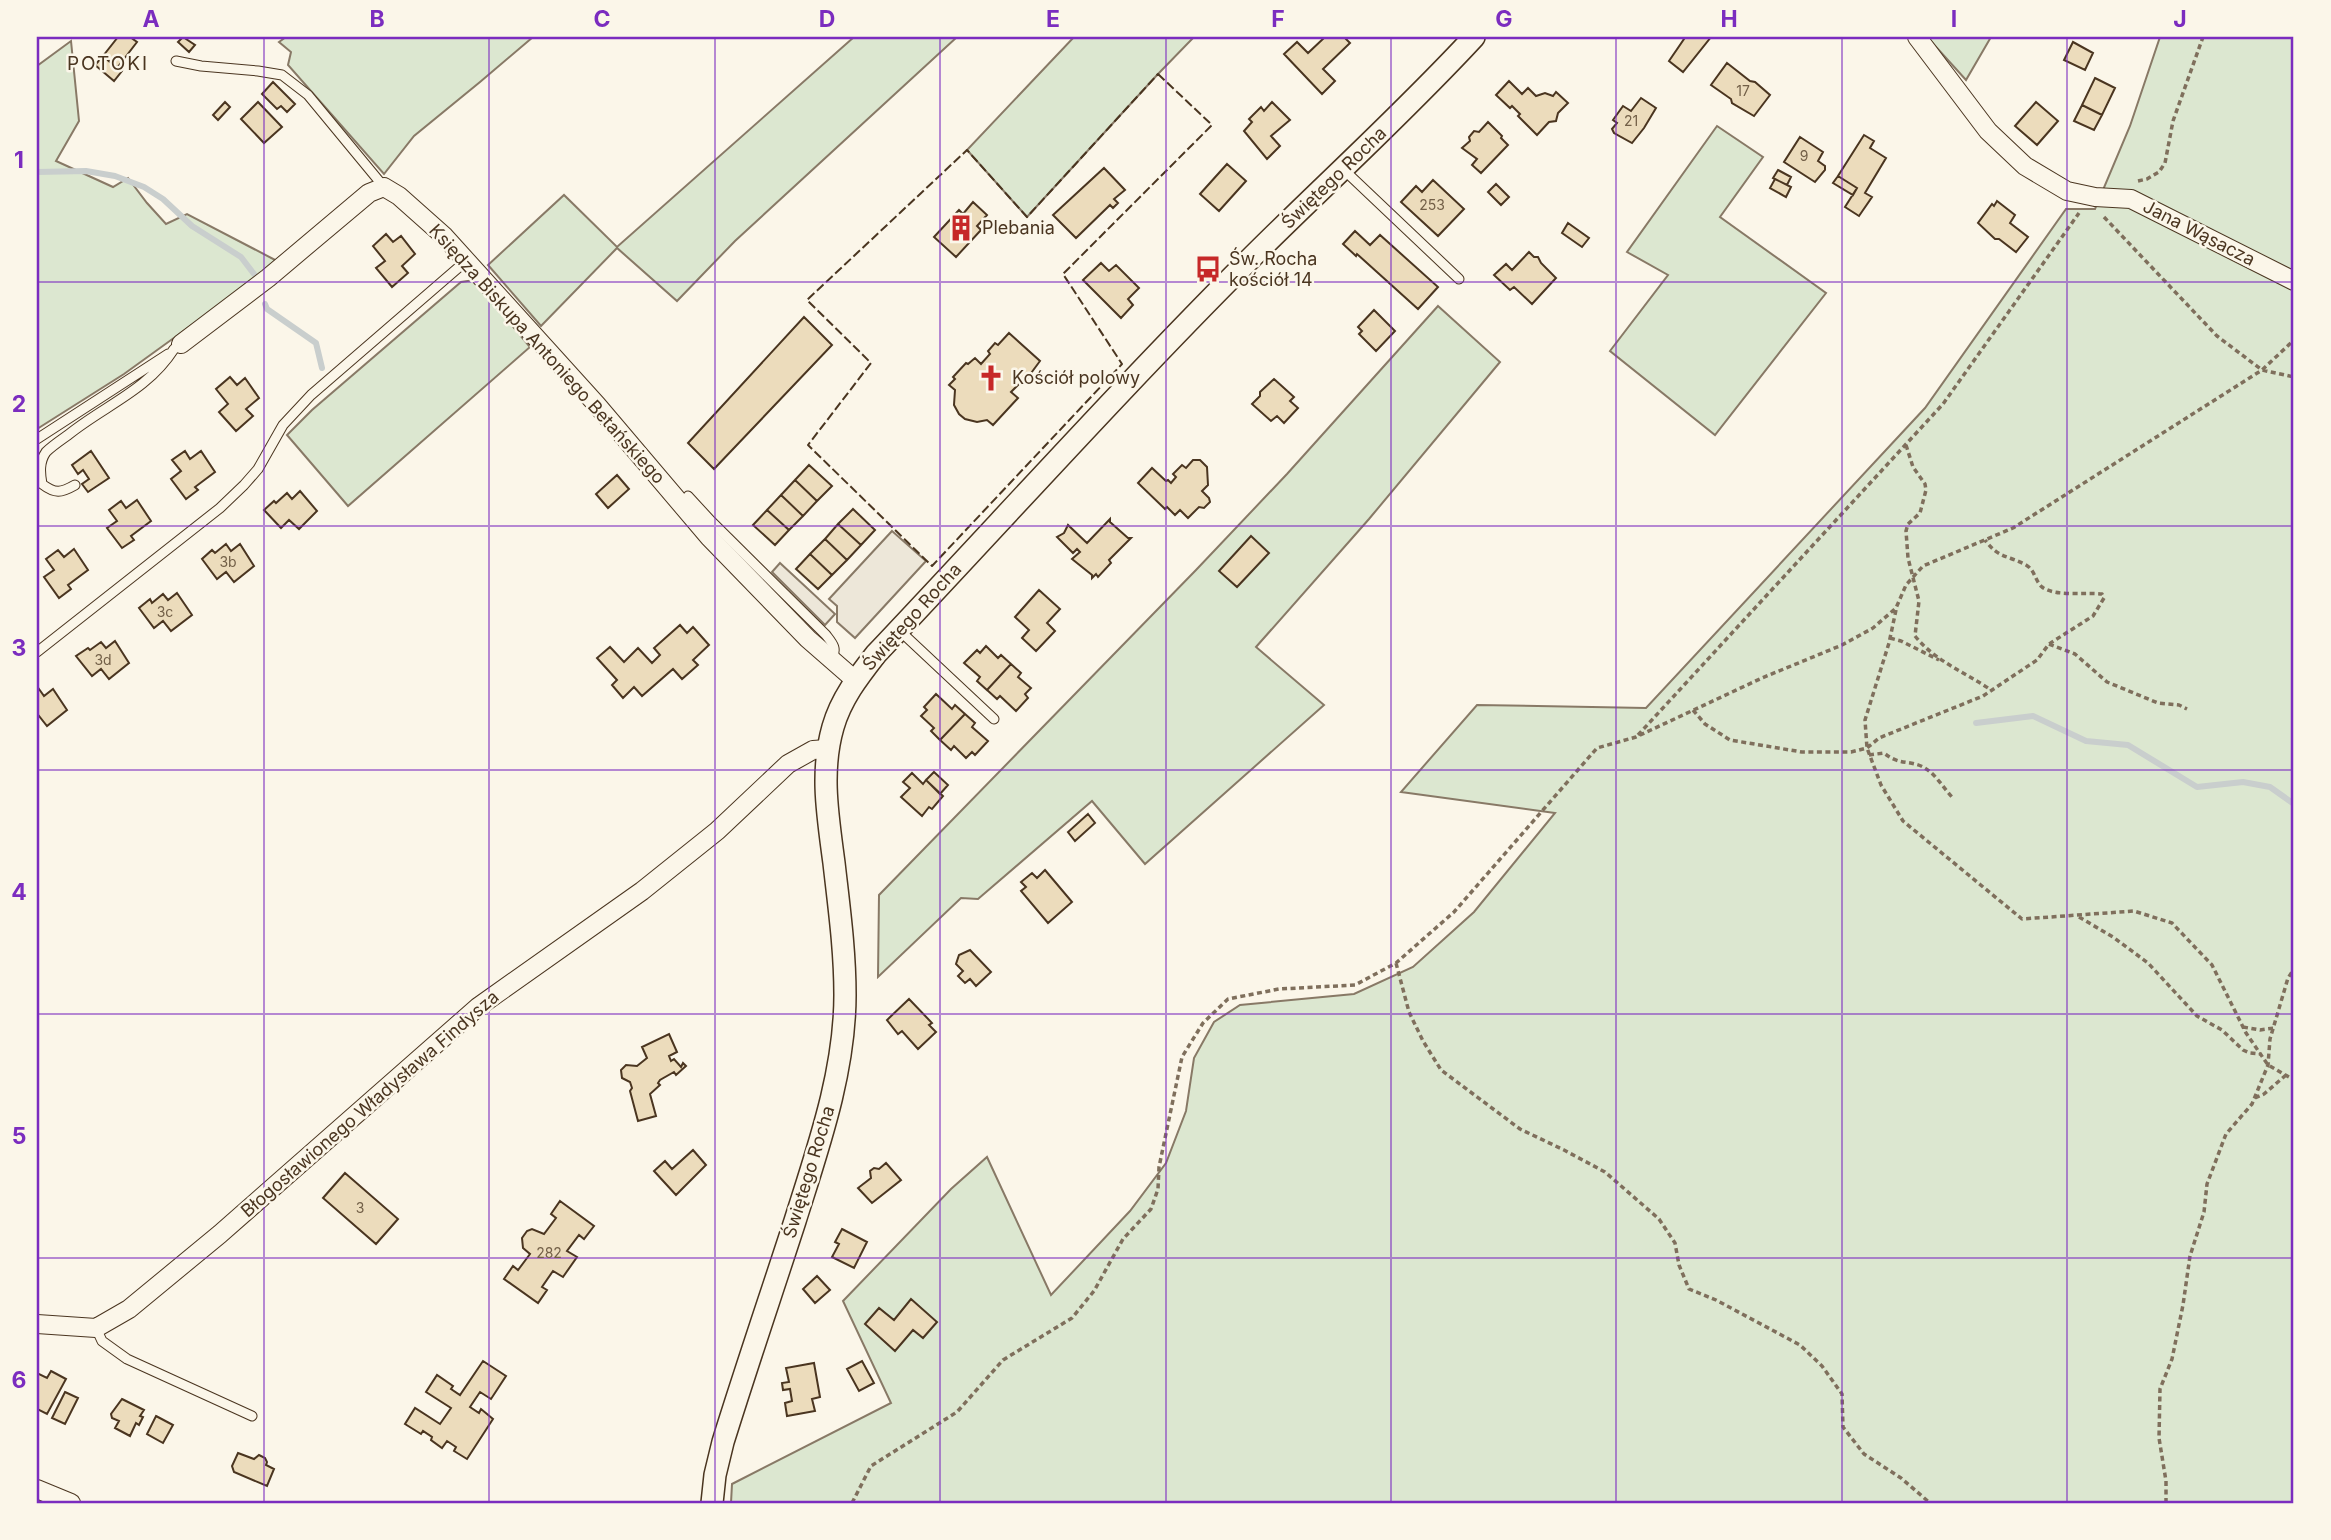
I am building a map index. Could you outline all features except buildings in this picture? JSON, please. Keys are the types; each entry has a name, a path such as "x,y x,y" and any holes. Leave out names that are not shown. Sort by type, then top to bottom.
{"street":[{"name":"Świętego Rocha","path":"712,1503 723,1442 826,1121 840,1049 845,1006 843,931 825,794 827,749 842,702 855,680 899,630 1185,326 1474,37"},
{"name":"Jana Wąsacza","path":"1917,37 1988,131 2025,166 2067,191 2087,197 2131,199 2294,281"},
{"name":"Księdza Biskupa Antoniego Betańskiego","path":"384,187 399,196 444,236 597,405 709,537 799,629 855,680"},
{"path":"177,347 268,278 369,193 384,187"},
{"name":"Błogosławionego Władysława Findysza","path":"96,1328 129,1309 220,1234 478,1007 642,891 717,831 789,764 813,750 827,749"},
{"path":"37,1324 96,1328"},
{"path":"37,1489 71,1503"}],"lane":[{"path":"176,61 282,75 308,95 384,187"},
{"path":"1343,169 1459,279"},
{"path":"37,652 220,508 258,469 283,425 311,395 466,261"},
{"path":"37,439 177,347"},
{"path":"75,485 62,492 52,492 42,484 40,469 45,453 73,430 138,388 162,367 177,347"},
{"path":"688,496 826,635 834,645 832,659"},
{"path":"899,630 994,719"},
{"path":"96,1328 102,1341 127,1359 252,1416"}],"path":[{"path":"2110,198 2127,183 2147,179 2159,172 2165,163 2172,121 2203,37"},
{"path":"1636,737 1943,404 2087,197 2217,336 2262,370 2294,377"},
{"path":"2294,340 2262,370 2013,528 1923,566 1906,585 1896,607 1890,638 1865,720 1869,755 1881,785 1903,821 2022,919 2134,911 2172,923 2211,965 2243,1027 2268,1065 2294,1080"},
{"path":"1906,445 1913,467 1926,490 1920,513 1908,524 1906,531 1912,579 1919,601 1916,636 1923,646 1945,662 1991,690"},
{"path":"1693,710 1716,732 1730,740 1802,752 1851,752 1867,748 1880,738 1983,696 2037,660 2049,644 2093,616 2104,598 2102,594 2049,591 2040,586 2032,570 2026,565 1999,555 1985,540"},
{"path":"852,1503 871,1466 957,1412 1003,1360 1072,1318 1094,1291 1123,1239 1151,1209 1158,1189 1159,1167 1182,1057 1203,1023 1228,999 1279,989 1355,985 1396,963 1454,912 1597,748 1636,737 1842,645 1872,628 1896,607"},
{"path":"1890,638 1945,662"},
{"path":"2049,644 2074,654 2107,682 2158,703 2179,705 2187,709"},
{"path":"1869,755 1884,753 1894,761 1921,766 1931,772 1953,798"},
{"path":"2077,916 2113,937 2148,963 2197,1016 2222,1030 2243,1050 2261,1054"},
{"path":"1396,963 1409,1012 1441,1070 1520,1129 1605,1172 1659,1219 1675,1243 1679,1265 1689,1289 1716,1300 1800,1345 1822,1366 1842,1394 1843,1427 1864,1454 1901,1478 1930,1503"},
{"path":"2166,1503 2166,1481 2159,1438 2160,1389 2172,1359 2190,1256 2204,1212 2207,1184 2226,1134 2255,1098 2268,1065 2270,1039 2288,978 2294,969"},
{"path":"2243,1027 2260,1030 2274,1028"},
{"path":"2255,1098 2264,1094 2286,1075"}],"green space":[{"path":"286,37 533,37 414,136 384,174 288,65 291,52 279,42"},
{"path":"854,37 957,37 735,241 677,301 617,248 541,326 488,265 564,195 617,247"},
{"path":"1074,37 1194,37 1027,217 967,150"},
{"path":"1927,37 1991,37 1966,80"},
{"path":"2160,37 2294,37 2294,1503 731,1503 732,1484 891,1403 843,1301 951,1189 987,1157 1051,1295 1130,1211 1166,1163 1186,1111 1194,1058 1214,1022 1240,1005 1354,994 1413,967 1474,912 1555,813 1401,792 1477,705 1646,708 1925,408 2066,209 2095,209 2130,126"},
{"path":"71,41 79,121 56,161 113,187 128,178 166,224 187,214 279,262 124,374 37,429 37,66"},
{"path":"1717,126 1763,157 1720,217 1826,293 1715,435 1610,351 1668,275 1627,252"},
{"path":"474,280 530,347 348,506 287,435 312,410 461,282"},
{"path":"1438,306 1500,362 1369,519 1256,647 1324,705 1145,864 1092,801 978,899 961,898 878,977 879,895 1196,570 1287,474"}],"shaded area":[{"path":"892,531 926,561 855,638 837,622 837,606 829,599"},
{"path":"780,563 835,614 825,625 772,572"}],"waterway":[{"path":"37,172 86,171 115,176 144,187 163,199 192,226 241,257 254,274"},
{"path":"265,304 267,309 316,343 322,368"},
{"path":"1976,723 2033,716 2086,741 2128,745 2197,787 2243,782 2270,787 2294,804"}],"fence":[{"path":"1158,74 1212,125 1063,274 1122,364 932,566 808,445 871,363 807,300 967,150 1027,217 1158,74"}],"place":[{"name":"Plebania","path":"961,228"},
{"name":"Św. Rocha kościół 14","path":"1208,269"},
{"name":"Kościół polowy","path":"991,378"}],"district":[{"name":"POTOKI","path":"108,63"}]}
